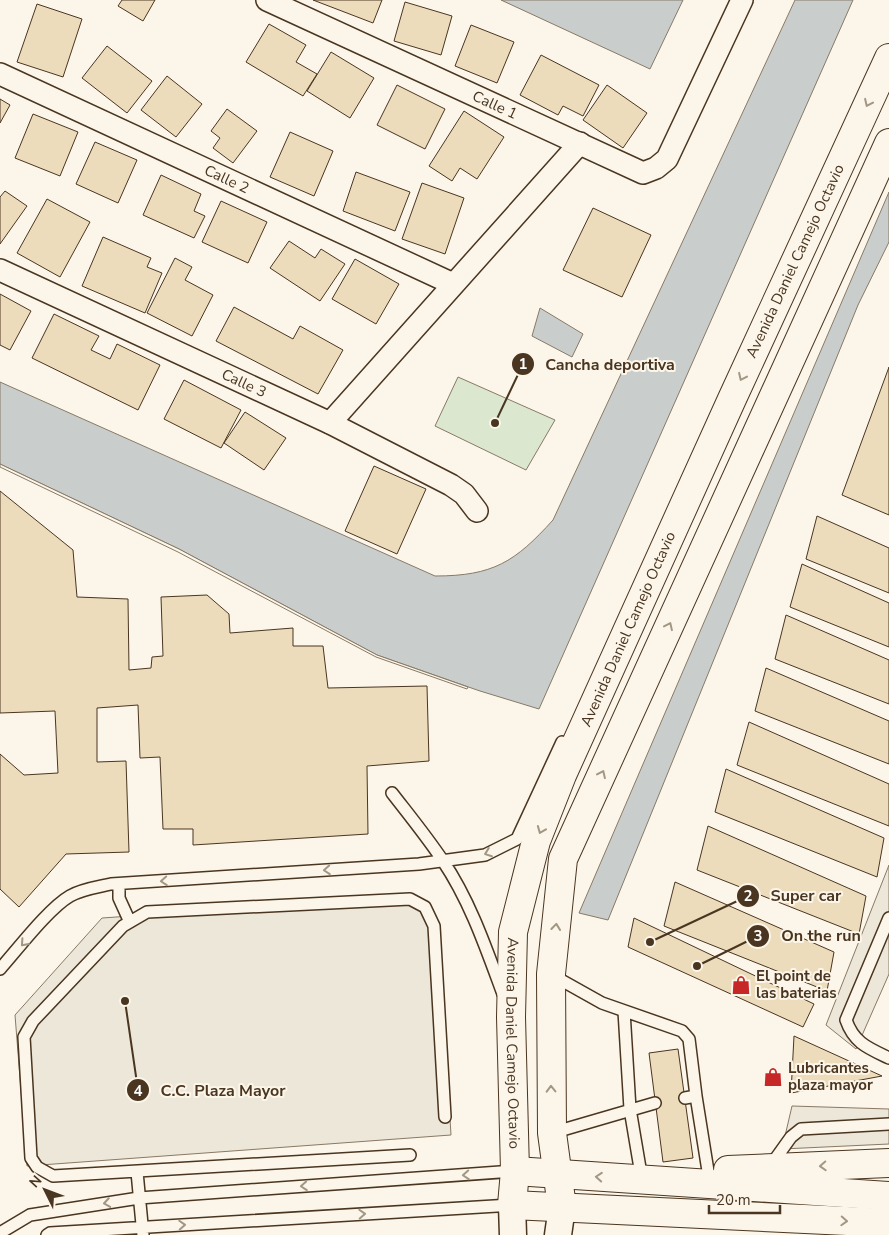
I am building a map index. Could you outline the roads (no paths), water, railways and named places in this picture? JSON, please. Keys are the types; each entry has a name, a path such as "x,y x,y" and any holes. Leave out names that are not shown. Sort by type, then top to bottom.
{"main road":[{"name":"Avenida Daniel Camejo Octavio","path":"512,1205 514,1172 511,1017 513,932 536,841 562,775 889,58"},
{"path":"562,1208 552,1133 551,974 563,859 889,143"},
{"path":"653,1181 708,1171 889,1163"},
{"path":"514,1172 889,1196"},
{"path":"512,1205 889,1223"},
{"path":"655,1212 744,1235"}],"street":[{"name":"Calle 1","path":"267,0 643,173 656,168 668,159 742,0"},
{"name":"Calle 2","path":"0,74 453,284"},
{"path":"330,422 580,143"},
{"name":"Calle 3","path":"0,270 330,422 451,485 464,494 477,511"},
{"name":"Avenida Daniel Camejo Octavio","path":"512,1205 513,1235"},
{"path":"558,1235 562,1208"}],"lane":[{"path":"0,969 58,904 70,896 83,891 119,884 443,861 485,855 517,839 563,740 602,688"},
{"path":"392,793 443,861 484,942 511,1017"},
{"path":"119,884 119,898 130,920"},
{"path":"410,1155 61,1177 46,1173 37,1167 31,1158 24,1037 33,1021 130,920 147,912 401,899 418,902 430,912 434,926 445,1117"},
{"path":"889,918 846,1020 851,1034 861,1045 889,1058"},
{"path":"551,974 587,996 682,1031 689,1039 690,1097 708,1171"},
{"path":"624,1011 630,1110 653,1181"},
{"path":"552,1133 655,1103"},
{"path":"769,1168 791,1137 800,1129 889,1124"},
{"path":"137,1172 143,1231"},
{"path":"0,1233 30,1214 139,1198 514,1172"},
{"path":"47,1235 50,1233 143,1231 512,1205"}],"place":[{"name":"Cancha deportiva","path":"495,423"},
{"name":"Super car","path":"650,942"},
{"name":"On the run","path":"697,966"},
{"name":"El point de las baterias","path":"741,985"},
{"name":"C.C. Plaza Mayor","path":"125,1001"},
{"name":"Lubricantes plaza mayor","path":"773,1077"}]}
